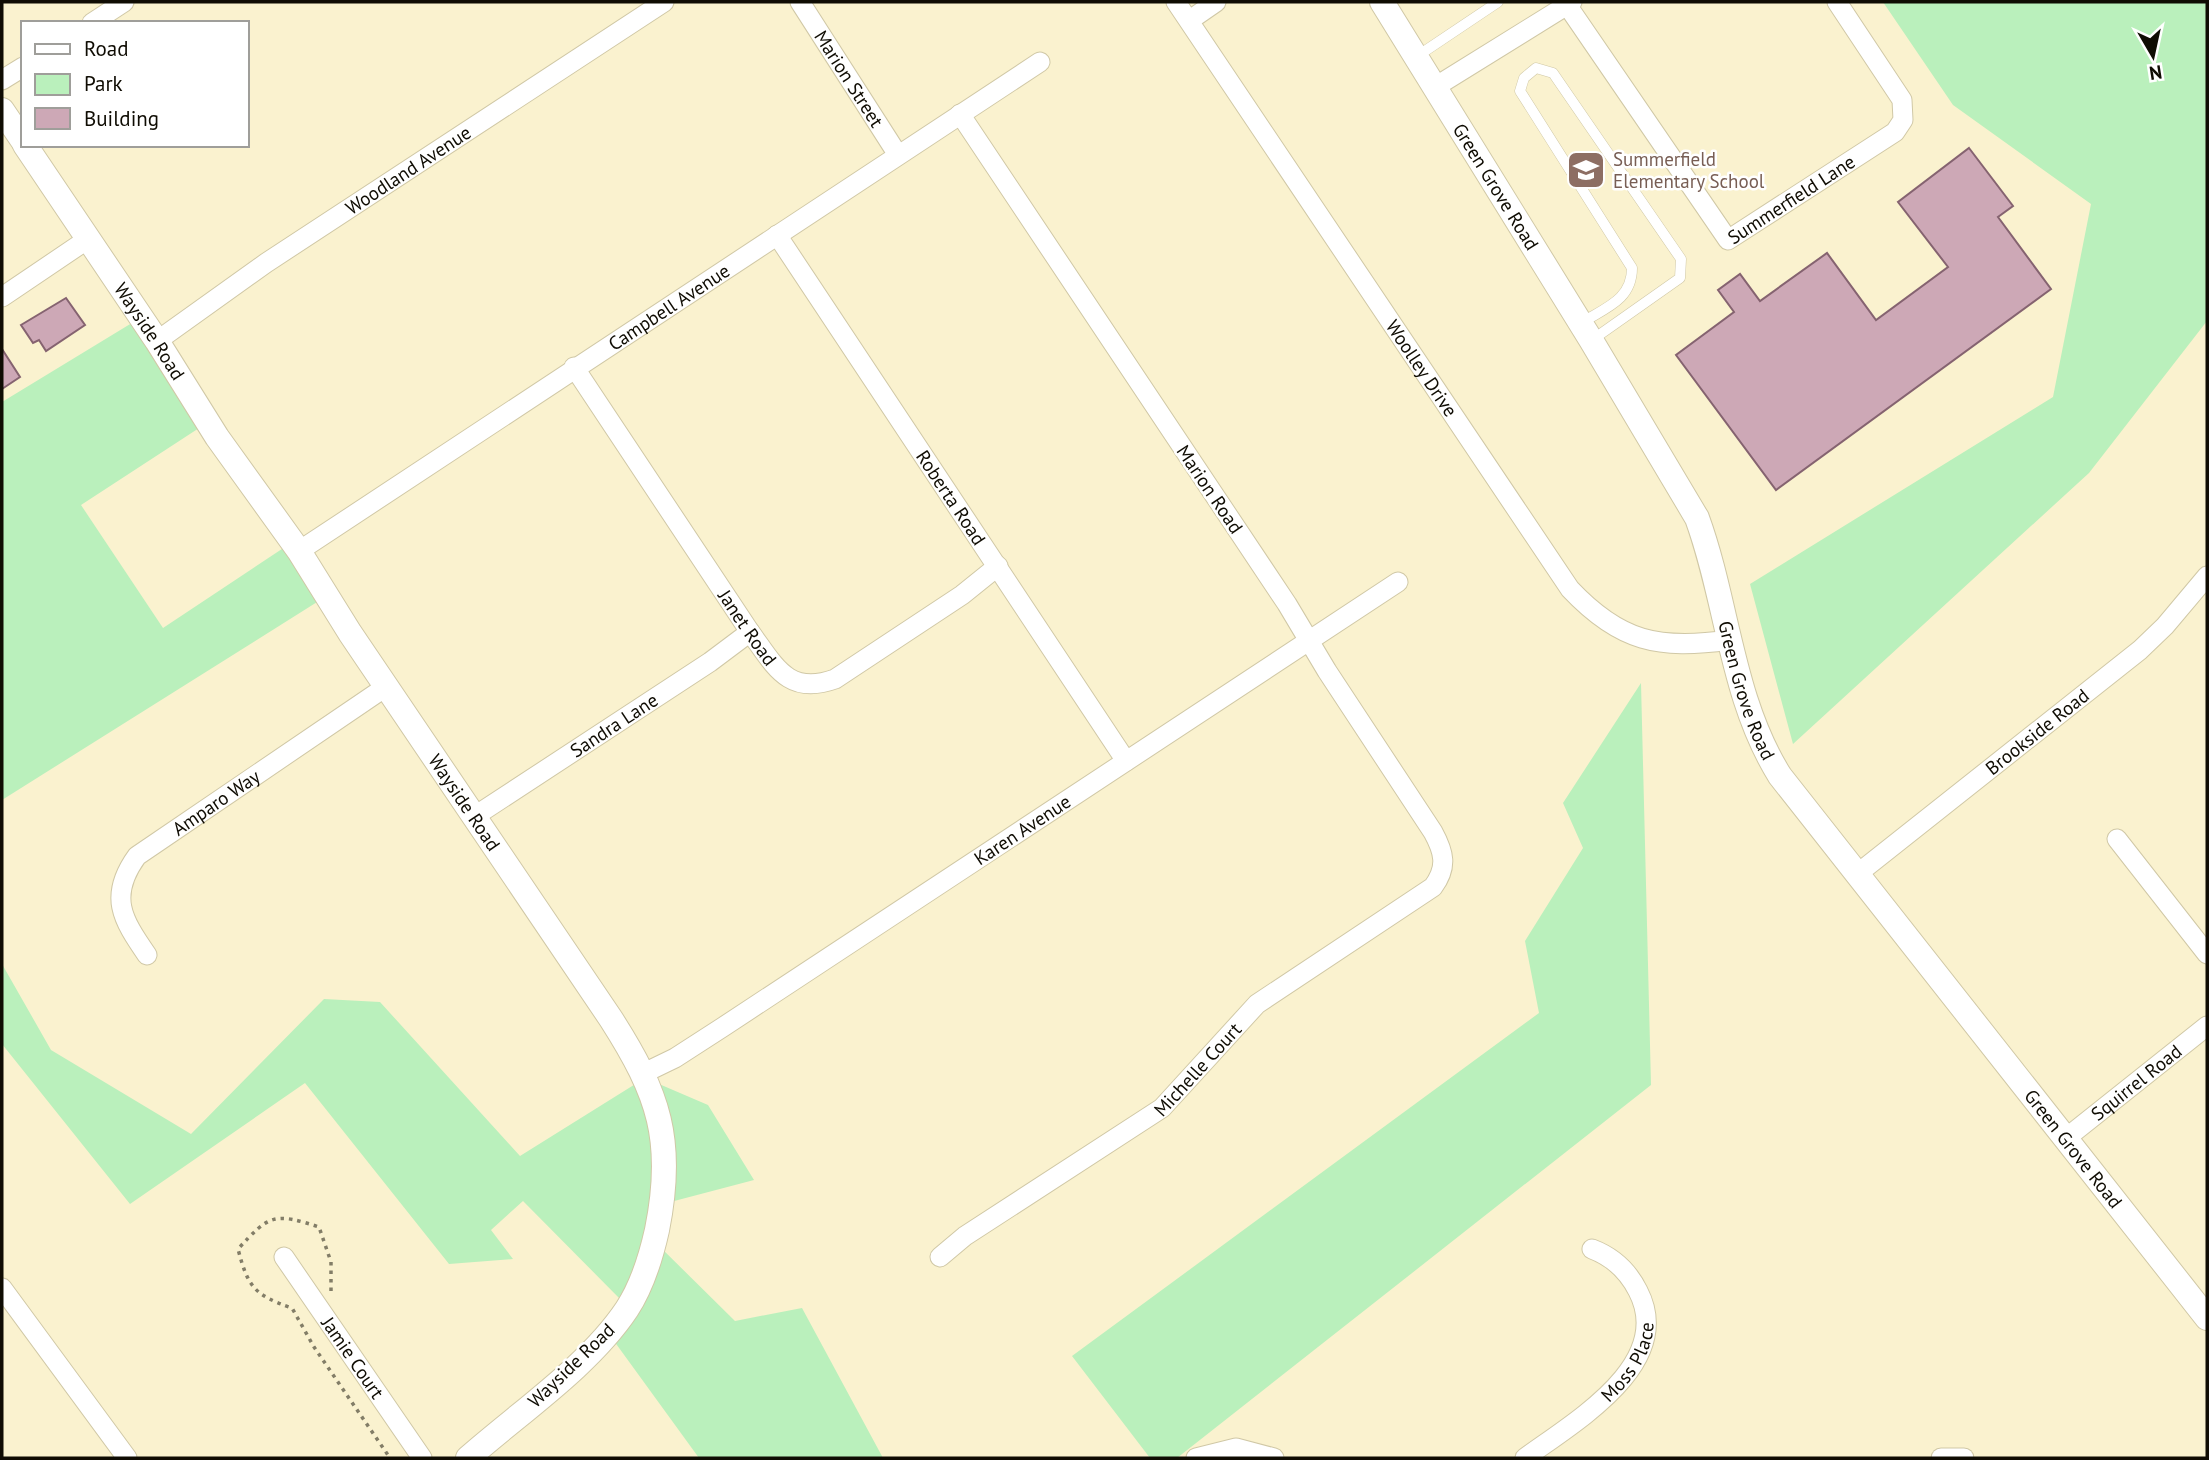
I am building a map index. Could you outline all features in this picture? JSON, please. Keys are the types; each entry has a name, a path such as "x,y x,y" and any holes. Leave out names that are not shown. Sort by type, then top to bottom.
{"street":[{"path":"95,21 124,2"},
{"name":"Woodland Avenue","path":"157,341 266,263 664,2"},
{"name":"Marion Street","path":"800,2 898,155"},
{"name":"Woolley Drive","path":"1176,2 1570,589 1611,625 1648,640 1675,646 1729,640"},
{"path":"1189,20 1216,2"},
{"name":"Green Grove Road","path":"1382,2 1586,332 1697,518 1749,715 1769,759 1856,875 2207,1318"},
{"name":"Summerfield Lane","path":"1435,87 1570,3 1728,240 1895,132 1903,120 1902,100 1837,2"},
{"name":"Campbell Avenue","path":"299,551 574,367 1040,62"},
{"path":"2,80 21,68"},
{"name":"Wayside Road","path":"2,110 21,138"},
{"name":"Marion Road","path":"960,114 1433,832 1442,849 1443,871"},
{"name":"Wayside Road","path":"27,147 157,341 217,438 299,551 318,586 475,816 644,1073 664,1138 666,1170 654,1243 635,1293 626,1310 598,1343 468,1458"},
{"name":"Roberta Road","path":"776,235 1126,761"},
{"path":"2,297 88,239"},
{"name":"Janet Road","path":"574,367 750,632 780,673 791,681 819,685 835,679 961,596 998,566"},
{"name":"Karen Avenue","path":"644,1073 685,1052 1398,582"},
{"name":"Brookside Road","path":"1856,875 2140,650 2205,585"},
{"name":"Sandra Lane","path":"475,816 710,662 750,632"},
{"name":"Amparo Way","path":"147,956 124,921 121,906 122,884 137,856 387,686"},
{"path":"2117,839 2207,954"},
{"name":"Michelle Court","path":"940,1257 965,1236 1161,1108 1256,1004 1417,899 1433,887 1443,871"},
{"name":"Squirrel Road","path":"2065,1139 2207,1026"},
{"name":"Moss Place","path":"1525,1458 1587,1412 1634,1367 1647,1334 1646,1306 1630,1276 1608,1255 1591,1249"},
{"name":"Jamie Court","path":"284,1257 422,1458"},
{"path":"4,1297 127,1458"},
{"path":"1196,1458 1236,1448 1274,1458"},
{"path":"1941,1458 1964,1458"}],"lane":[{"path":"1416,57 1497,2"},
{"path":"1536,68 1553,73 1681,259 1680,278 1586,332 1626,294 1632,284 1632,268 1520,91 1524,78 1536,68"}],"green space":[{"path":"1883,2 2207,2 2207,321 2089,473 1793,744 1750,584 2053,397 2091,204 1953,105"},
{"path":"145,315 216,417 81,505 163,628 297,539 333,592 2,800 2,402"},
{"path":"1641,683 1651,1085 1177,1458 1150,1458 1072,1356 1539,1013 1525,941 1583,848 1563,803"},
{"path":"2,964 51,1050 191,1134 324,999 380,1002 520,1156 645,1078 708,1105 754,1180 659,1205 652,1239 735,1321 802,1308 883,1458 699,1458 606,1330 623,1302 523,1201 491,1230 513,1259 449,1264 305,1083 130,1204 2,1044"}],"building":[{"path":"1969,148 2013,206 1998,217 2051,289 1776,490 1676,355 1734,312 1718,290 1740,274 1760,301 1827,253 1876,320 1948,267 1898,202"},
{"path":"66,298 85,325 46,351 39,340 33,343 21,325"},
{"path":"2,349 20,377 2,389"}],"place":[{"name":"Summerfield Elementary School","path":"1586,170"}]}
